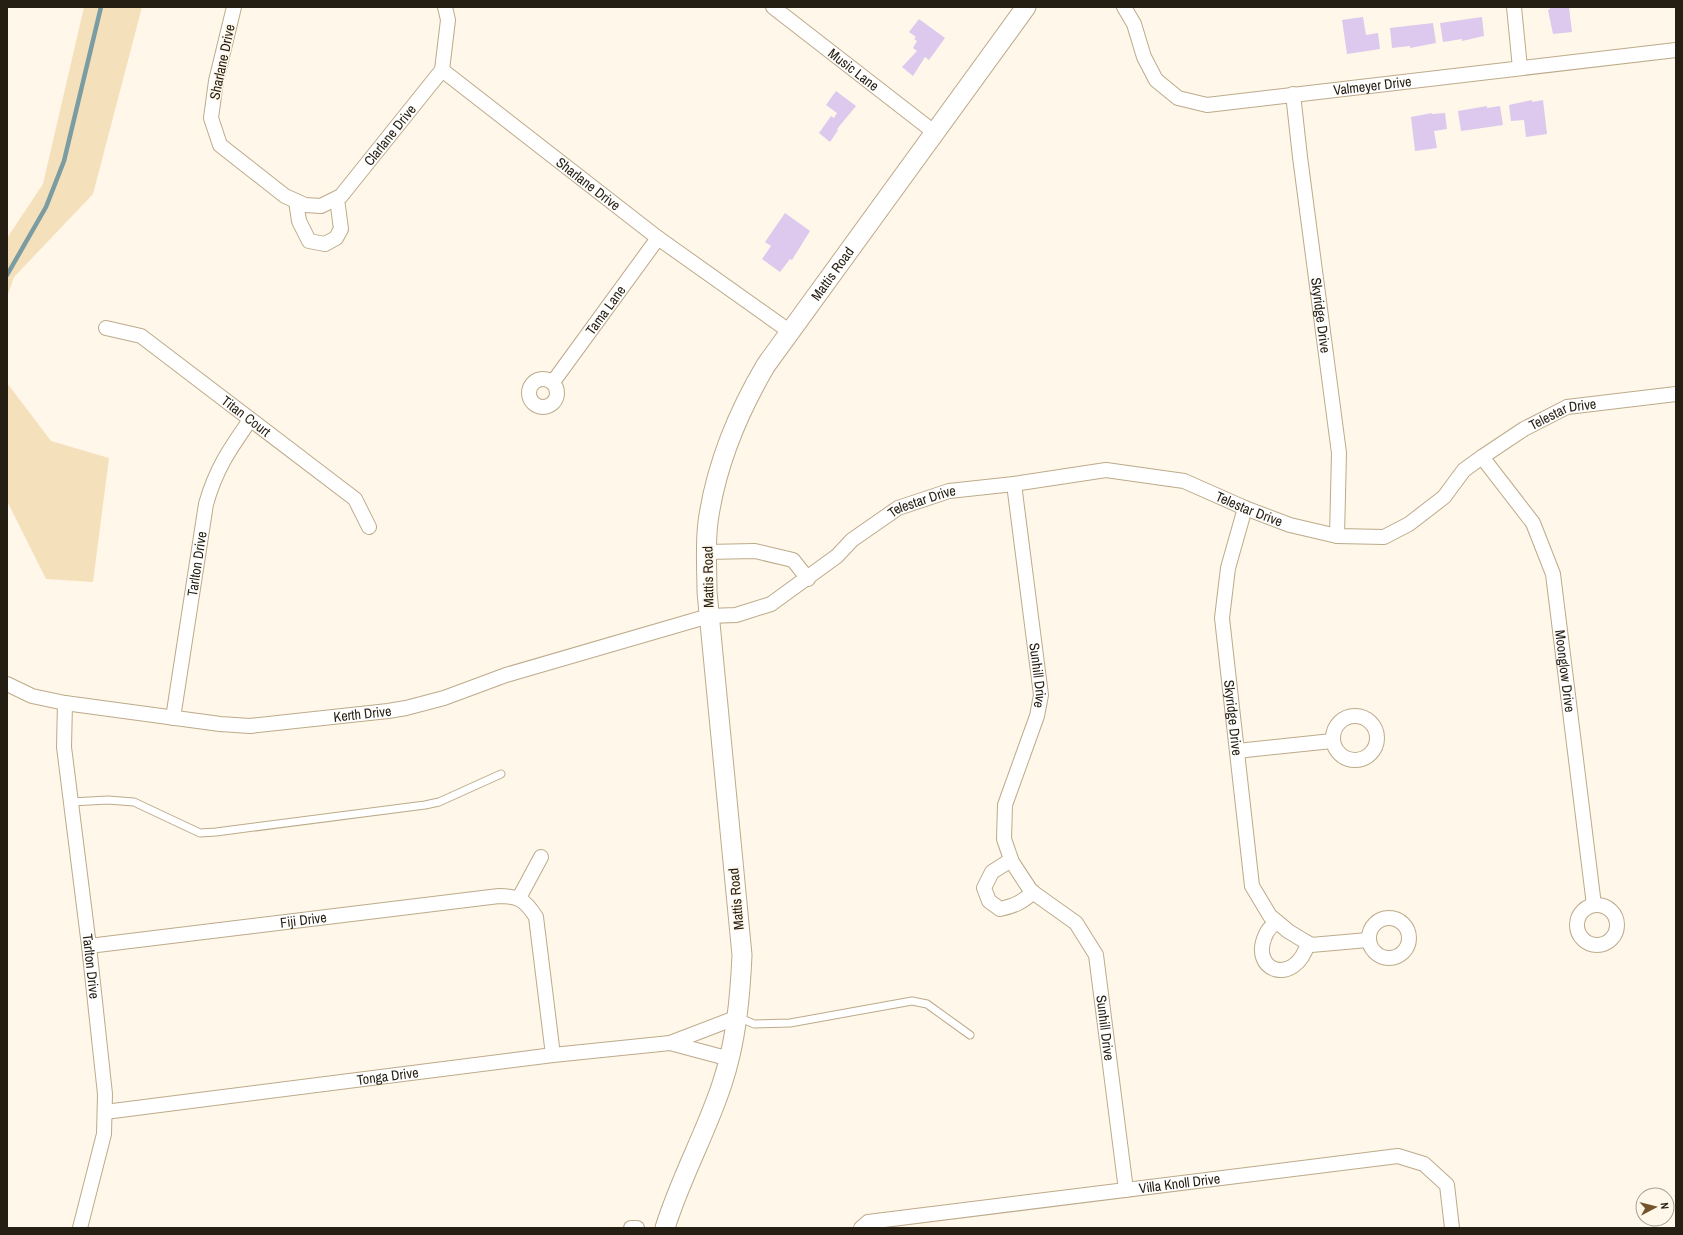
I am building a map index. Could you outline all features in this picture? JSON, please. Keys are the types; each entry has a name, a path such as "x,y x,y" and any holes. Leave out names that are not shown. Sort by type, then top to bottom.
{"main road":[{"name":"Mattis Road","path":"665,1228 711,1114 730,1058 738,1017 742,955 709,616 706,552 708,522 727,444 738,414 766,364 1026,7"}],"street":[{"name":"Sharlane Drive","path":"211,118 216,81 234,7"},
{"path":"442,70 448,20 445,7"},
{"name":"Music Lane","path":"773,7 934,132"},
{"name":"Valmeyer Drive","path":"1124,7 1134,24 1144,57 1156,80 1178,98 1207,105 1676,50"},
{"path":"1514,7 1520,68"},
{"name":"Sharlane Drive","path":"442,70 658,238 789,331"},
{"name":"Clarlane Drive","path":"211,118 220,146 285,196 305,205 321,206 341,196 442,70"},
{"name":"Skyridge Drive","path":"1293,94 1339,453 1337,536"},
{"path":"296,201 299,221 309,241 324,244 336,238 341,229 337,199"},
{"name":"Tama Lane","path":"553,382 658,238"},
{"name":"Titan Court","path":"106,328 141,336 354,499 368,528"},
{"name":"Telestar Drive","path":"709,616 736,615 771,604 808,579 837,556 852,540 898,508 949,491 1014,484 1106,470 1184,481 1245,508 1290,525 1337,536 1384,537 1409,524 1444,497 1464,470 1524,429 1567,407 1676,394"},
{"name":"Tarlton Drive","path":"174,718 206,504 213,479 228,452 250,420"},
{"name":"Moonglow Drive","path":"1482,458 1533,523 1553,574 1594,905"},
{"name":"Sunhill Drive","path":"1014,484 1041,695 1037,716 1005,806 1004,839 1011,860 1033,892 1076,923 1096,955 1126,1190"},
{"name":"Skyridge Drive","path":"1245,508 1228,568 1222,618 1252,886 1270,916 1276,922 1308,943"},
{"path":"706,552 755,551 793,560 808,579"},
{"name":"Kerth Drive","path":"7,684 32,696 65,703 220,724 250,726 388,712 444,698 506,675 709,616"},
{"name":"Tarlton Drive","path":"65,703 64,748 89,946 105,1094 104,1134 80,1228"},
{"path":"1237,751 1332,741"},
{"path":"541,857 518,898 526,903 536,917 553,1055"},
{"path":"1011,860 992,872 984,888 989,901 1000,909 1014,905 1026,899 1033,892"},
{"name":"Fiji Drive","path":"89,946 499,896 518,898"},
{"path":"1276,922 1266,934 1262,952 1266,965 1274,970 1292,968 1299,961 1308,943 1311,945 1368,940"},
{"name":"Tonga Drive","path":"105,1112 553,1055 670,1043 738,1017"},
{"name":"Tonga Drive","path":"670,1043 730,1058"},
{"name":"Villa Knoll Drive","path":"861,1228 868,1222 1398,1156 1424,1164 1448,1185 1452,1228"},
{"path":"631,1228 637,1228"}],"lane":[{"path":"71,802 108,800 134,802 200,832 216,832 425,805 439,802 501,774"},
{"path":"738,1017 754,1024 790,1023 912,1001 927,1004 970,1035"}],"shaded area":[{"path":"84,7 142,7 93,194 14,277 7,297 7,238 43,184"},
{"path":"7,383 51,441 109,458 93,582 46,579 7,501"}],"building":[{"path":"1550,7 1569,7 1572,32 1553,34 1548,10"},
{"path":"1363,17 1366,35 1378,33 1380,49 1347,54 1342,20"},
{"path":"1482,17 1484,36 1462,41 1462,39 1443,42 1440,23"},
{"path":"919,19 945,38 929,60 925,57 913,76 902,67 917,51 913,48 917,41 914,39 916,37 909,32"},
{"path":"1433,23 1436,43 1410,48 1410,46 1392,48 1390,28"},
{"path":"836,91 856,106 837,129 838,130 830,142 819,133 831,116 834,118 837,113 826,105"},
{"path":"1532,100 1532,102 1543,100 1547,134 1526,137 1524,120 1511,121 1509,105"},
{"path":"1487,106 1487,108 1500,106 1503,125 1461,131 1458,111"},
{"path":"1432,113 1445,113 1447,129 1434,131 1437,148 1415,151 1411,117"},
{"path":"785,213 810,231 792,260 790,259 780,272 762,259 771,246 765,242"}],"waterway":[{"path":"7,275 46,207 64,161 101,7"}]}
